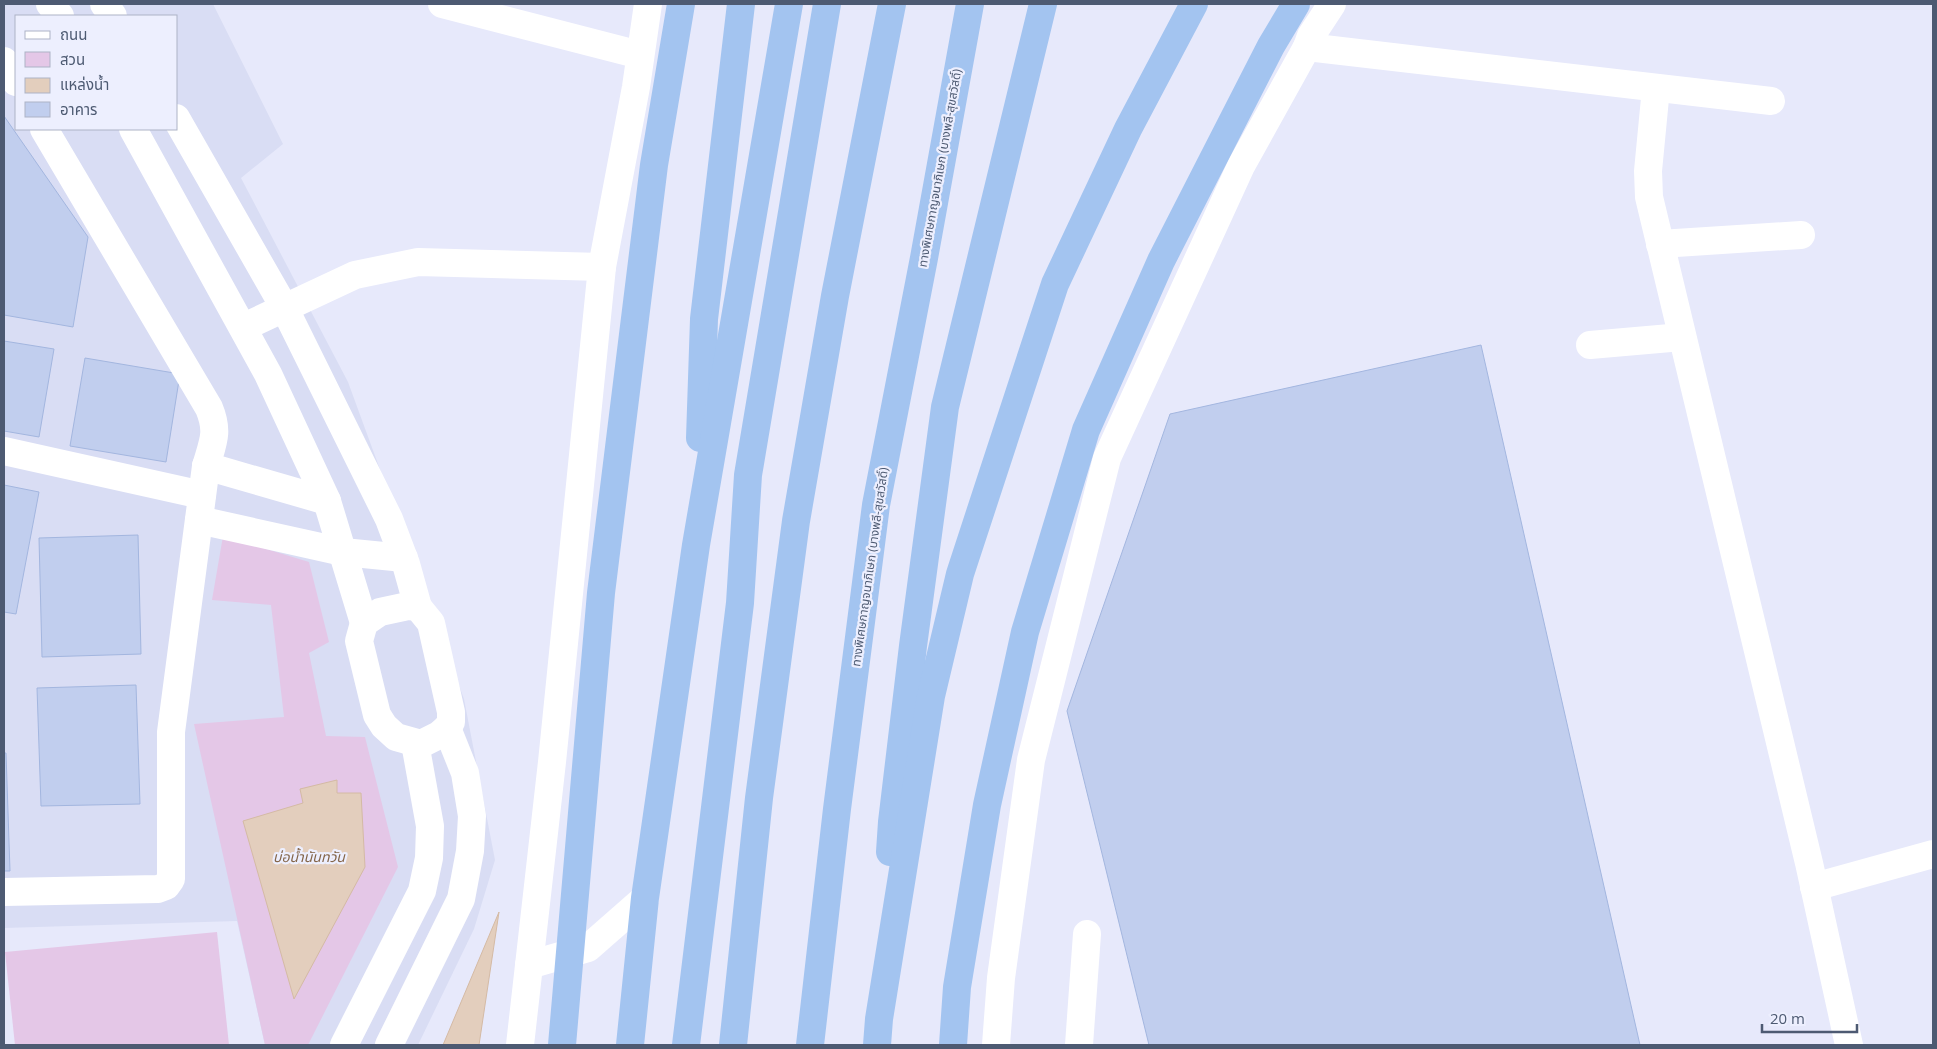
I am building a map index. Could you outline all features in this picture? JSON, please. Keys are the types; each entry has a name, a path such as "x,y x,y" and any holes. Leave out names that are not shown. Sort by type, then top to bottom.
{"highway":[{"path":"562,1045 601,593 654,165 681,4"},
{"path":"696,545 704,319 741,4"},
{"path":"630,1045 645,898 696,545 789,4"},
{"path":"686,1045 740,603 748,475 827,4"},
{"path":"733,1045 758,798 796,522 835,296 892,4"},
{"name":"ทางพิเศษกาญจนาภิเษก (บางพลี-สุขสวัสดิ์)","path":"810,1045 837,809 876,505 922,268 970,4"},
{"path":"877,1045 892,822 945,407 1043,4"},
{"path":"879,1018 931,696 960,574 1055,284 1128,129 1194,4"},
{"path":"953,1045 957,987 987,804 1026,632 1086,430 1160,261 1272,46 1296,4"}],"street":[{"path":"50,4 59,15"},
{"path":"104,4 112,15"},
{"path":"442,4 640,54"},
{"path":"520,1045 553,752 602,267 648,4"},
{"path":"996,1045 1001,978 1031,760 1107,458 1241,166 1311,36 1332,4"},
{"path":"1307,46 1771,101"},
{"path":"4,61 15,80"},
{"path":"1656,88 1648,171 1649,197 1814,887 1849,1045"},
{"path":"134,130 244,327 268,374 326,502 364,624 359,641 377,715 384,726 396,737 421,744 431,740 448,728 451,722 451,712 431,624 418,607 404,558 389,519 284,308 178,122"},
{"path":"4,892 158,889 166,886 170,879 171,732 206,466 215,434 215,421 209,408 45,130"},
{"path":"1660,244 1801,236"},
{"path":"244,327 355,275 418,262 602,267"},
{"path":"1590,345 1682,337"},
{"path":"4,451 201,507 343,552 404,558"},
{"path":"206,466 326,502"},
{"path":"364,624 380,612 408,606 418,607"},
{"path":"389,1045 461,898 470,851 472,816 465,774 448,728"},
{"path":"344,1045 422,891 429,858 430,826 415,743"},
{"path":"1814,887 1933,854"},
{"path":"529,965 588,948 645,898"},
{"path":"1079,1045 1087,934"}],"shaded area":[{"path":"4,4 213,4 283,144 241,178 348,382 464,699 495,860 474,929 418,1045 265,1045 237,921 4,928"}],"green space":[{"path":"223,536 309,562 329,642 309,653 326,736 365,737 398,867 308,1045 265,1045 194,724 284,717 271,605 212,600"},
{"path":"217,932 229,1045 15,1045 5,952"}],"water":[{"name":"บ่อน้ำนันทวัน","path":"337,780 337,793 361,793 365,867 294,999 243,821 303,803 300,789"},
{"path":"499,912 479,1045 443,1045"}],"building":[{"path":"4,116 88,237 73,327 4,315"},
{"path":"4,341 54,349 39,437 4,431"},
{"path":"1481,345 1640,1045 1149,1045 1067,711 1170,414"},
{"path":"85,358 180,374 166,462 70,446"},
{"path":"4,485 39,492 16,614 4,612"},
{"path":"138,535 141,654 42,657 39,538"},
{"path":"136,685 140,804 41,806 37,688"},
{"path":"4,753 6,753 10,871 4,871"}]}
